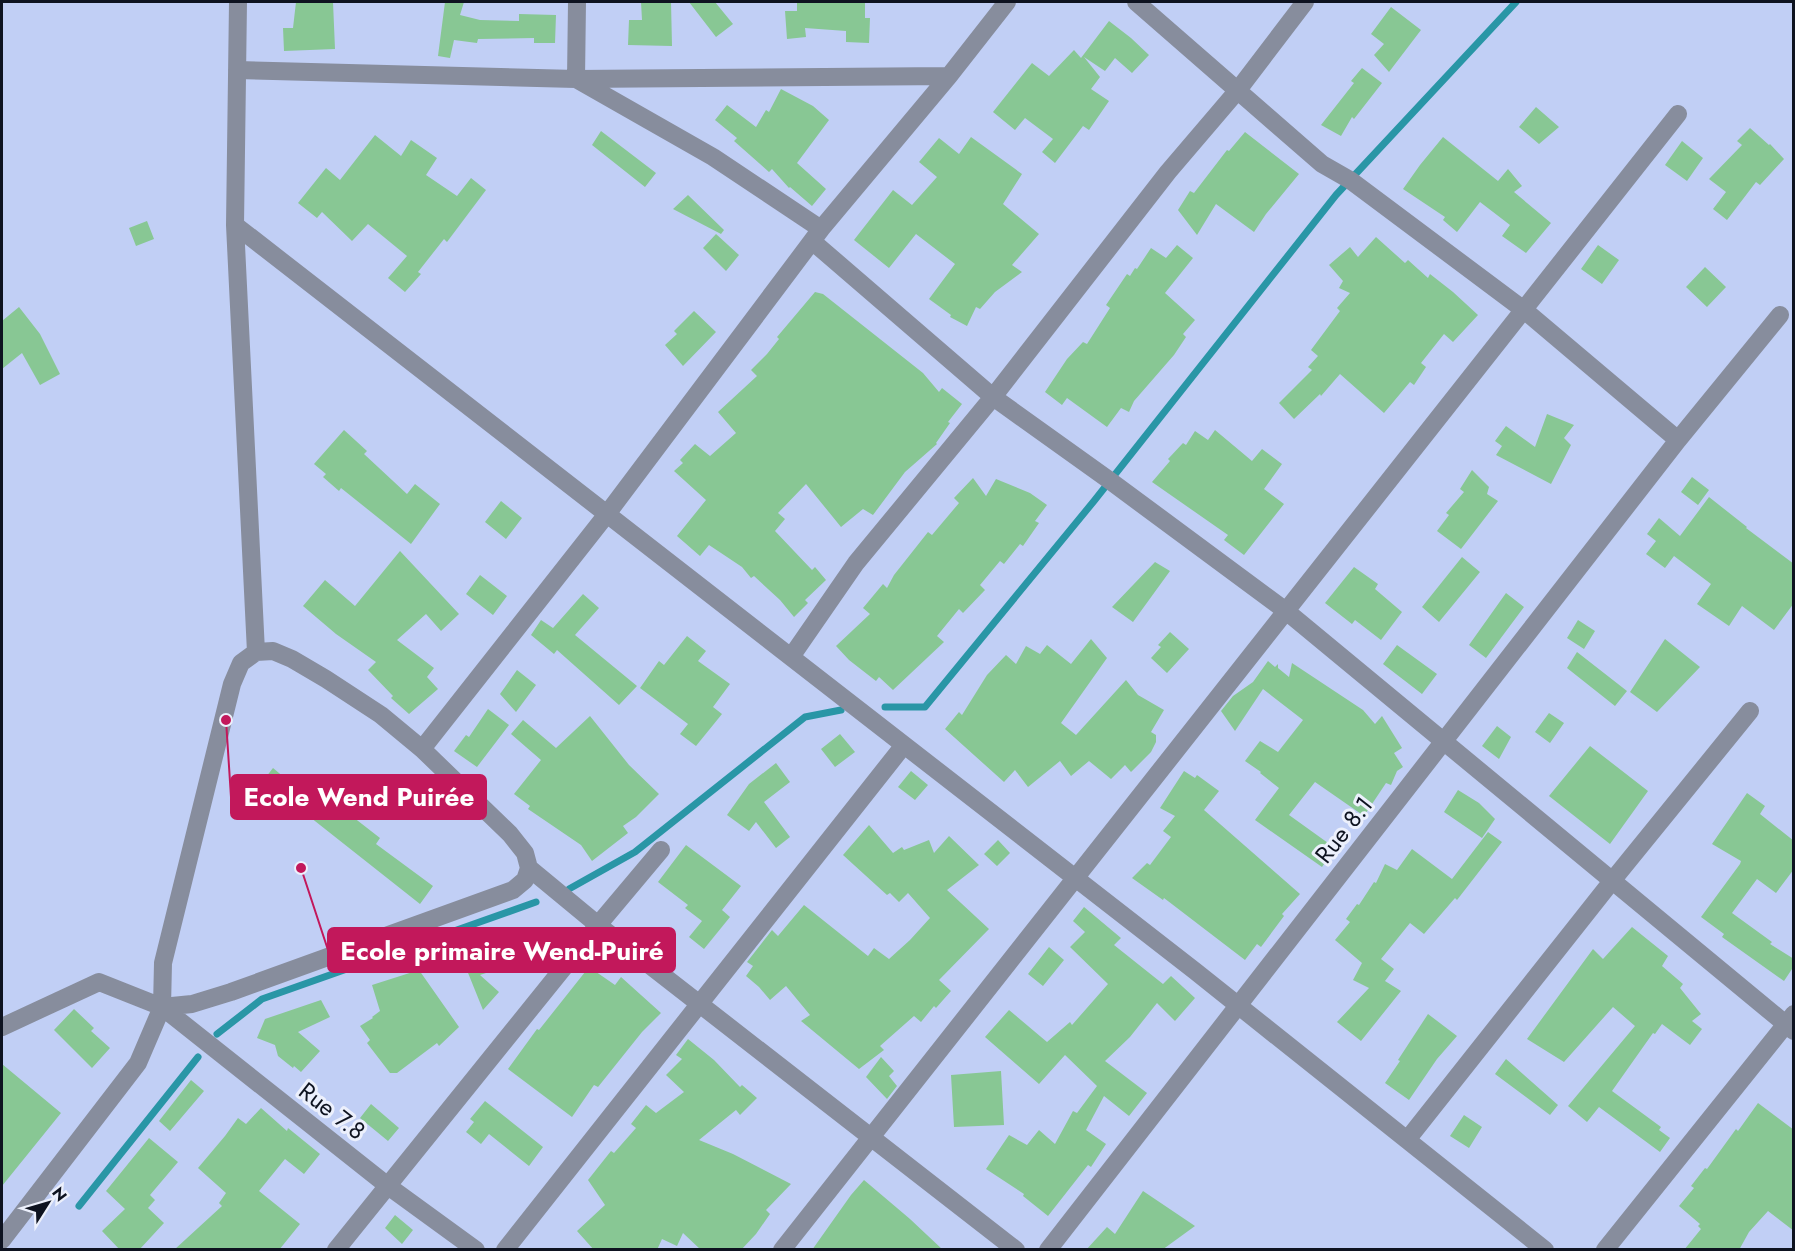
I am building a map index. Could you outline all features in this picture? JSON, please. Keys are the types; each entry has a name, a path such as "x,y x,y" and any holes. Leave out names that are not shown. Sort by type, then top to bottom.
{"street":[{"path":"238,2 235,225 256,652"},
{"path":"576,79 577,2"},
{"path":"422,749 607,514 817,235 949,76 1007,2"},
{"path":"1136,2 1322,164 1350,180 1524,310 1678,440"},
{"path":"791,657 856,563 993,398 1168,172 1238,90 1305,2"},
{"path":"237,70 576,79 949,76"},
{"path":"576,79 713,157 817,235 993,398 1109,480 1286,611 1612,881 1791,1023 1605,1250"},
{"path":"782,1250 1678,114"},
{"path":"235,225 1238,1005 1545,1250"},
{"name":"Rue 8.1","path":"1048,1250 1678,440 1780,315"},
{"path":"2,1240 138,1063 162,1007 163,963 232,684 241,663 256,652 273,651 292,659 326,679 381,715 422,749 510,834 525,852 530,868 598,925 1016,1250"},
{"path":"1407,1140 1750,711"},
{"path":"505,1250 904,745"},
{"path":"336,1250 661,849"},
{"path":"2,1027 99,982 162,1007 192,1004 513,890 525,880 530,868"},
{"name":"Rue 7.8","path":"162,1007 388,1185 476,1250"}],"building":[{"path":"296,2 333,2 335,49 284,51 283,28 293,28"},
{"path":"445,2 464,2 460,15 480,20 519,21 519,14 556,15 555,43 534,43 534,38 478,39 477,43 454,40 450,58 438,56"},
{"path":"641,2 671,2 672,46 628,45 629,20 642,20"},
{"path":"689,2 715,2 733,24 716,37"},
{"path":"797,2 865,2 865,18 870,18 869,43 846,42 846,31 805,28 806,37 787,39 785,11 797,11"},
{"path":"1391,7 1421,30 1389,72 1374,55 1384,44 1371,34"},
{"path":"1109,21 1149,55 1132,73 1115,58 1105,71 1084,57 1100,77 1091,89 1109,101 1089,130 1083,126 1055,163 1042,152 1053,139 1025,118 1015,130 993,112 1032,63 1049,76 1074,50 1081,58"},
{"path":"1362,68 1382,83 1354,119 1352,117 1341,136 1321,125 1354,83 1351,81"},
{"path":"781,89 813,106 829,120 797,163 826,189 812,206 789,188 772,169 769,172 734,141 737,138 715,120 727,105 756,127 766,110 769,112"},
{"path":"1536,107 1559,127 1539,144 1519,127"},
{"path":"1750,128 1784,159 1760,185 1756,182 1727,220 1713,209 1726,192 1709,179 1742,145 1737,141"},
{"path":"601,131 656,173 645,187 592,145"},
{"path":"1245,132 1299,174 1254,232 1216,204 1197,235 1178,210 1190,191 1194,193 1227,150 1229,151"},
{"path":"375,135 401,156 411,140 437,158 426,175 457,196 471,178 486,190 447,242 444,239 418,272 421,274 405,292 388,278 407,256 368,224 352,241 322,212 317,218 298,203 326,168 340,180"},
{"path":"971,137 1022,174 1003,204 1039,234 1012,265 1022,272 995,292 980,309 976,307 967,326 950,317 951,315 929,299 955,264 916,234 889,268 854,240 893,190 912,205 937,177 919,162 939,138 959,154"},
{"path":"1443,137 1498,181 1508,169 1522,186 1514,192 1551,223 1526,253 1502,236 1510,225 1480,202 1457,232 1443,220 1445,217 1403,189"},
{"path":"1682,141 1703,158 1687,181 1665,165"},
{"path":"688,195 724,230 721,234 673,209"},
{"path":"147,221 154,239 136,246 129,228"},
{"path":"716,234 739,255 726,271 703,248"},
{"path":"1376,237 1405,263 1408,260 1428,278 1430,274 1478,315 1453,342 1444,334 1421,363 1426,367 1414,385 1410,382 1384,413 1340,374 1321,396 1320,394 1294,419 1279,403 1312,370 1308,367 1318,356 1311,350 1340,311 1337,308 1350,293 1339,288 1343,281 1329,265 1350,247 1358,257"},
{"path":"1177,245 1193,258 1165,293 1195,320 1183,334 1186,337 1174,355 1134,401 1129,412 1121,408 1107,427 1067,398 1062,405 1045,392 1067,359 1083,342 1087,344 1110,308 1106,305 1127,274 1130,276 1135,268 1137,269 1151,248 1166,258"},
{"path":"1598,245 1619,260 1602,284 1581,269"},
{"path":"1705,267 1726,287 1707,307 1686,287"},
{"path":"815,292 823,294 923,373 939,392 942,388 962,404 948,422 950,423 937,444 905,472 873,515 863,509 841,527 806,484 778,513 785,519 775,531 812,570 815,567 826,580 805,600 808,603 794,617 780,600 754,576 751,578 742,567 709,545 700,556 677,536 706,500 674,471 683,463 680,460 695,444 710,456 736,433 718,412 757,376 751,370 767,354 779,339 777,337"},
{"path":"19,307 40,334 60,374 40,385 22,353 2,369 2,321"},
{"path":"694,311 716,332 683,366 665,345 677,334 674,331"},
{"path":"1547,414 1574,425 1564,438 1571,445 1551,484 1496,455 1502,446 1495,441 1506,426 1535,447"},
{"path":"344,430 367,451 364,454 407,494 415,484 440,504 411,544 341,488 339,491 323,477 326,474 314,464"},
{"path":"1215,430 1252,461 1262,449 1282,464 1264,489 1284,504 1244,555 1224,540 1228,535 1152,482 1170,461 1168,459 1183,443 1186,445 1195,431 1208,440"},
{"path":"1472,470 1489,487 1487,494 1498,501 1461,549 1437,531 1449,515 1446,513 1464,492 1460,489"},
{"path":"1692,477 1709,490 1698,505 1681,492"},
{"path":"973,478 986,496 996,479 1030,493 1047,505 1035,521 1039,523 1023,546 1020,544 1004,564 1000,561 980,585 985,590 963,613 959,609 937,636 944,642 893,690 879,677 876,681 849,660 836,646 870,614 863,608 883,584 887,588 894,575 928,532 932,535 959,503 954,498"},
{"path":"1709,497 1794,564 1794,603 1774,630 1742,606 1729,626 1697,604 1711,584 1674,556 1665,568 1646,554 1656,541 1647,534 1659,518 1680,536"},
{"path":"501,501 522,518 506,539 485,522"},
{"path":"400,551 459,614 441,631 426,614 397,640 434,668 427,677 438,689 409,714 391,698 393,696 368,670 376,662 336,634 303,606 325,580 355,606"},
{"path":"1462,557 1480,572 1439,622 1422,607"},
{"path":"1155,562 1170,571 1133,622 1112,607"},
{"path":"1354,567 1378,584 1375,589 1402,612 1381,640 1355,620 1352,624 1325,603"},
{"path":"480,575 507,596 493,615 466,594"},
{"path":"1506,593 1524,607 1486,658 1469,645"},
{"path":"583,594 599,608 575,635 637,686 619,705 557,650 554,654 531,635 541,620 553,628"},
{"path":"1578,620 1595,631 1584,649 1567,638"},
{"path":"1170,632 1189,649 1167,673 1151,658 1161,647 1158,645"},
{"path":"687,636 706,651 698,661 730,684 713,707 722,714 696,746 680,734 688,724 640,688 659,661 664,665"},
{"path":"1091,639 1107,658 1061,723 1076,735 1126,680 1138,695 1164,710 1151,732 1156,735 1156,742 1151,752 1131,772 1125,765 1111,779 1089,761 1071,776 1060,761 1028,787 1015,770 1004,782 945,729 959,712 962,715 987,675 1006,655 1016,664 1026,646 1040,654 1047,645 1071,664"},
{"path":"1665,639 1700,667 1657,712 1630,692"},
{"path":"1397,645 1437,674 1422,694 1383,664"},
{"path":"1577,652 1627,691 1615,706 1567,668"},
{"path":"1268,661 1275,667 1278,664 1278,668 1289,677 1292,663 1363,710 1375,724 1382,716 1402,748 1394,753 1403,767 1397,771 1391,785 1386,783 1364,816 1315,782 1289,815 1335,848 1322,867 1255,820 1279,788 1245,761 1260,741 1278,752 1303,720 1263,689 1235,731 1221,711 1233,696 1253,682"},
{"path":"517,670 536,685 516,712 500,694"},
{"path":"488,709 509,725 477,767 454,751 466,735 469,737"},
{"path":"1549,713 1564,723 1550,743 1535,732"},
{"path":"590,716 629,765 659,794 636,817 623,826 628,833 592,861 581,845 528,809 530,806 514,794 541,760 511,734 523,720 556,748"},
{"path":"1497,726 1511,737 1499,759 1482,746"},
{"path":"840,734 855,752 835,767 821,749"},
{"path":"1590,746 1648,791 1610,844 1549,796"},
{"path":"776,763 790,782 764,802 790,837 776,848 756,822 749,831 727,815 749,784"},
{"path":"273,768 291,783 276,801 259,786"},
{"path":"911,771 928,785 915,800 898,787"},
{"path":"1184,771 1195,778 1197,775 1219,791 1204,810 1300,894 1282,914 1284,916 1261,947 1257,944 1245,960 1164,898 1163,900 1132,878 1147,863 1150,865 1171,837 1163,831 1175,816 1160,808"},
{"path":"317,789 380,838 376,844 433,886 420,904 301,810"},
{"path":"1458,790 1479,803 1495,819 1482,838 1444,812"},
{"path":"1747,793 1765,806 1760,814 1794,841 1794,869 1776,893 1757,879 1732,913 1772,942 1770,944 1794,959 1794,966 1784,981 1722,937 1724,934 1701,917 1740,864 1741,861 1712,844"},
{"path":"869,825 893,853 902,847 904,850 929,840 934,853 949,836 979,865 947,890 989,929 939,980 951,991 936,1008 934,1006 921,1022 914,1016 880,1046 884,1050 859,1069 801,1021 810,1015 786,986 770,1000 746,976 753,966 747,962 772,930 778,936 804,905 868,956 874,948 889,959 930,918 908,893 899,902 890,893 887,895 843,855"},
{"path":"1488,832 1502,842 1457,900 1455,898 1424,934 1410,923 1381,959 1394,969 1385,981 1401,991 1361,1041 1337,1022 1369,988 1353,980 1362,963 1335,940 1350,922 1346,919 1357,904 1359,905 1374,882 1376,883 1385,864 1397,870 1412,849 1452,879"},
{"path":"998,840 1010,853 997,866 984,854"},
{"path":"686,845 741,886 722,910 730,917 704,949 689,937 702,921 685,908 688,905 658,882"},
{"path":"1084,907 1121,938 1114,945 1163,984 1171,976 1195,998 1175,1021 1157,1003 1130,1037 1105,1061 1147,1093 1129,1116 1104,1096 1086,1130 1106,1144 1091,1167 1088,1165 1048,1216 1023,1196 1024,1194 986,1169 1009,1135 1027,1145 1039,1130 1055,1144 1073,1111 1077,1113 1097,1086 1065,1055 1039,1084 985,1037 1009,1010 1047,1042 1070,1022 1072,1025 1108,984 1070,947 1085,932 1073,921"},
{"path":"1632,927 1668,956 1662,966 1683,984 1680,988 1701,1014 1692,1021 1702,1029 1690,1045 1662,1024 1655,1034 1653,1033 1612,1091 1661,1127 1659,1130 1670,1138 1660,1152 1599,1107 1587,1122 1568,1106 1635,1026 1613,1007 1564,1062 1527,1039 1593,949 1603,959"},
{"path":"1049,947 1064,960 1043,986 1028,974"},
{"path":"491,949 498,969 480,975 499,992 483,1010 462,958 477,952 478,955"},
{"path":"589,967 615,985 621,977 661,1013 642,1032 598,1087 594,1085 572,1117 508,1069 537,1029 539,1030"},
{"path":"419,970 459,1027 439,1046 437,1043 397,1073 390,1073 367,1043 370,1040 360,1026 380,1011 372,985"},
{"path":"321,1000 330,1017 298,1032 320,1051 301,1072 278,1056 275,1045 257,1038 265,1019"},
{"path":"74,1009 94,1028 91,1031 110,1048 92,1068 54,1030"},
{"path":"1428,1014 1457,1036 1437,1059 1409,1100 1385,1083"},
{"path":"688,1039 714,1060 740,1087 742,1085 757,1098 740,1115 736,1110 699,1140 733,1154 791,1184 766,1210 770,1214 741,1250 701,1250 683,1233 677,1246 662,1239 657,1250 594,1250 577,1231 605,1205 588,1180 611,1151 614,1153 636,1128 631,1124 646,1105 656,1113 684,1092 666,1075 682,1059 676,1055"},
{"path":"881,1057 894,1071 889,1076 897,1086 887,1099 866,1077"},
{"path":"1506,1059 1558,1105 1550,1115 1495,1074"},
{"path":"2,1064 61,1113 2,1186"},
{"path":"1001,1071 1004,1125 954,1127 951,1075"},
{"path":"191,1080 204,1091 170,1131 159,1121"},
{"path":"485,1101 543,1147 529,1166 489,1134 481,1144 466,1132 474,1122 470,1119"},
{"path":"1758,1103 1794,1130 1794,1231 1768,1211 1749,1232 1739,1250 1684,1250 1701,1229 1698,1226 1700,1224 1679,1206 1694,1188 1691,1186 1705,1168 1707,1169 1736,1129 1738,1131"},
{"path":"371,1104 399,1128 388,1141 360,1118"},
{"path":"261,1108 287,1131 288,1128 320,1154 304,1174 285,1159 259,1191 300,1224 279,1250 174,1250 222,1206 219,1203 226,1193 198,1168 238,1118 246,1124"},
{"path":"1464,1115 1482,1127 1469,1148 1450,1136"},
{"path":"149,1138 178,1162 150,1195 155,1200 148,1208 164,1223 139,1250 120,1250 102,1231 125,1209 106,1191"},
{"path":"864,1180 910,1219 943,1250 812,1250"},
{"path":"1143,1191 1195,1226 1162,1250 1086,1250 1107,1227 1115,1234"},
{"path":"395,1215 413,1230 402,1244 385,1228"}],"waterway":[{"path":"885,707 925,707 1094,501 1336,195 1516,2"},
{"path":"569,889 635,852 805,717 841,710"},
{"path":"217,1034 262,999 536,902"},
{"path":"79,1206 198,1057"}],"place":[{"name":"Ecole Wend Puirée","path":"226,720"},
{"name":"Ecole primaire Wend-Puiré","path":"301,868"}]}
